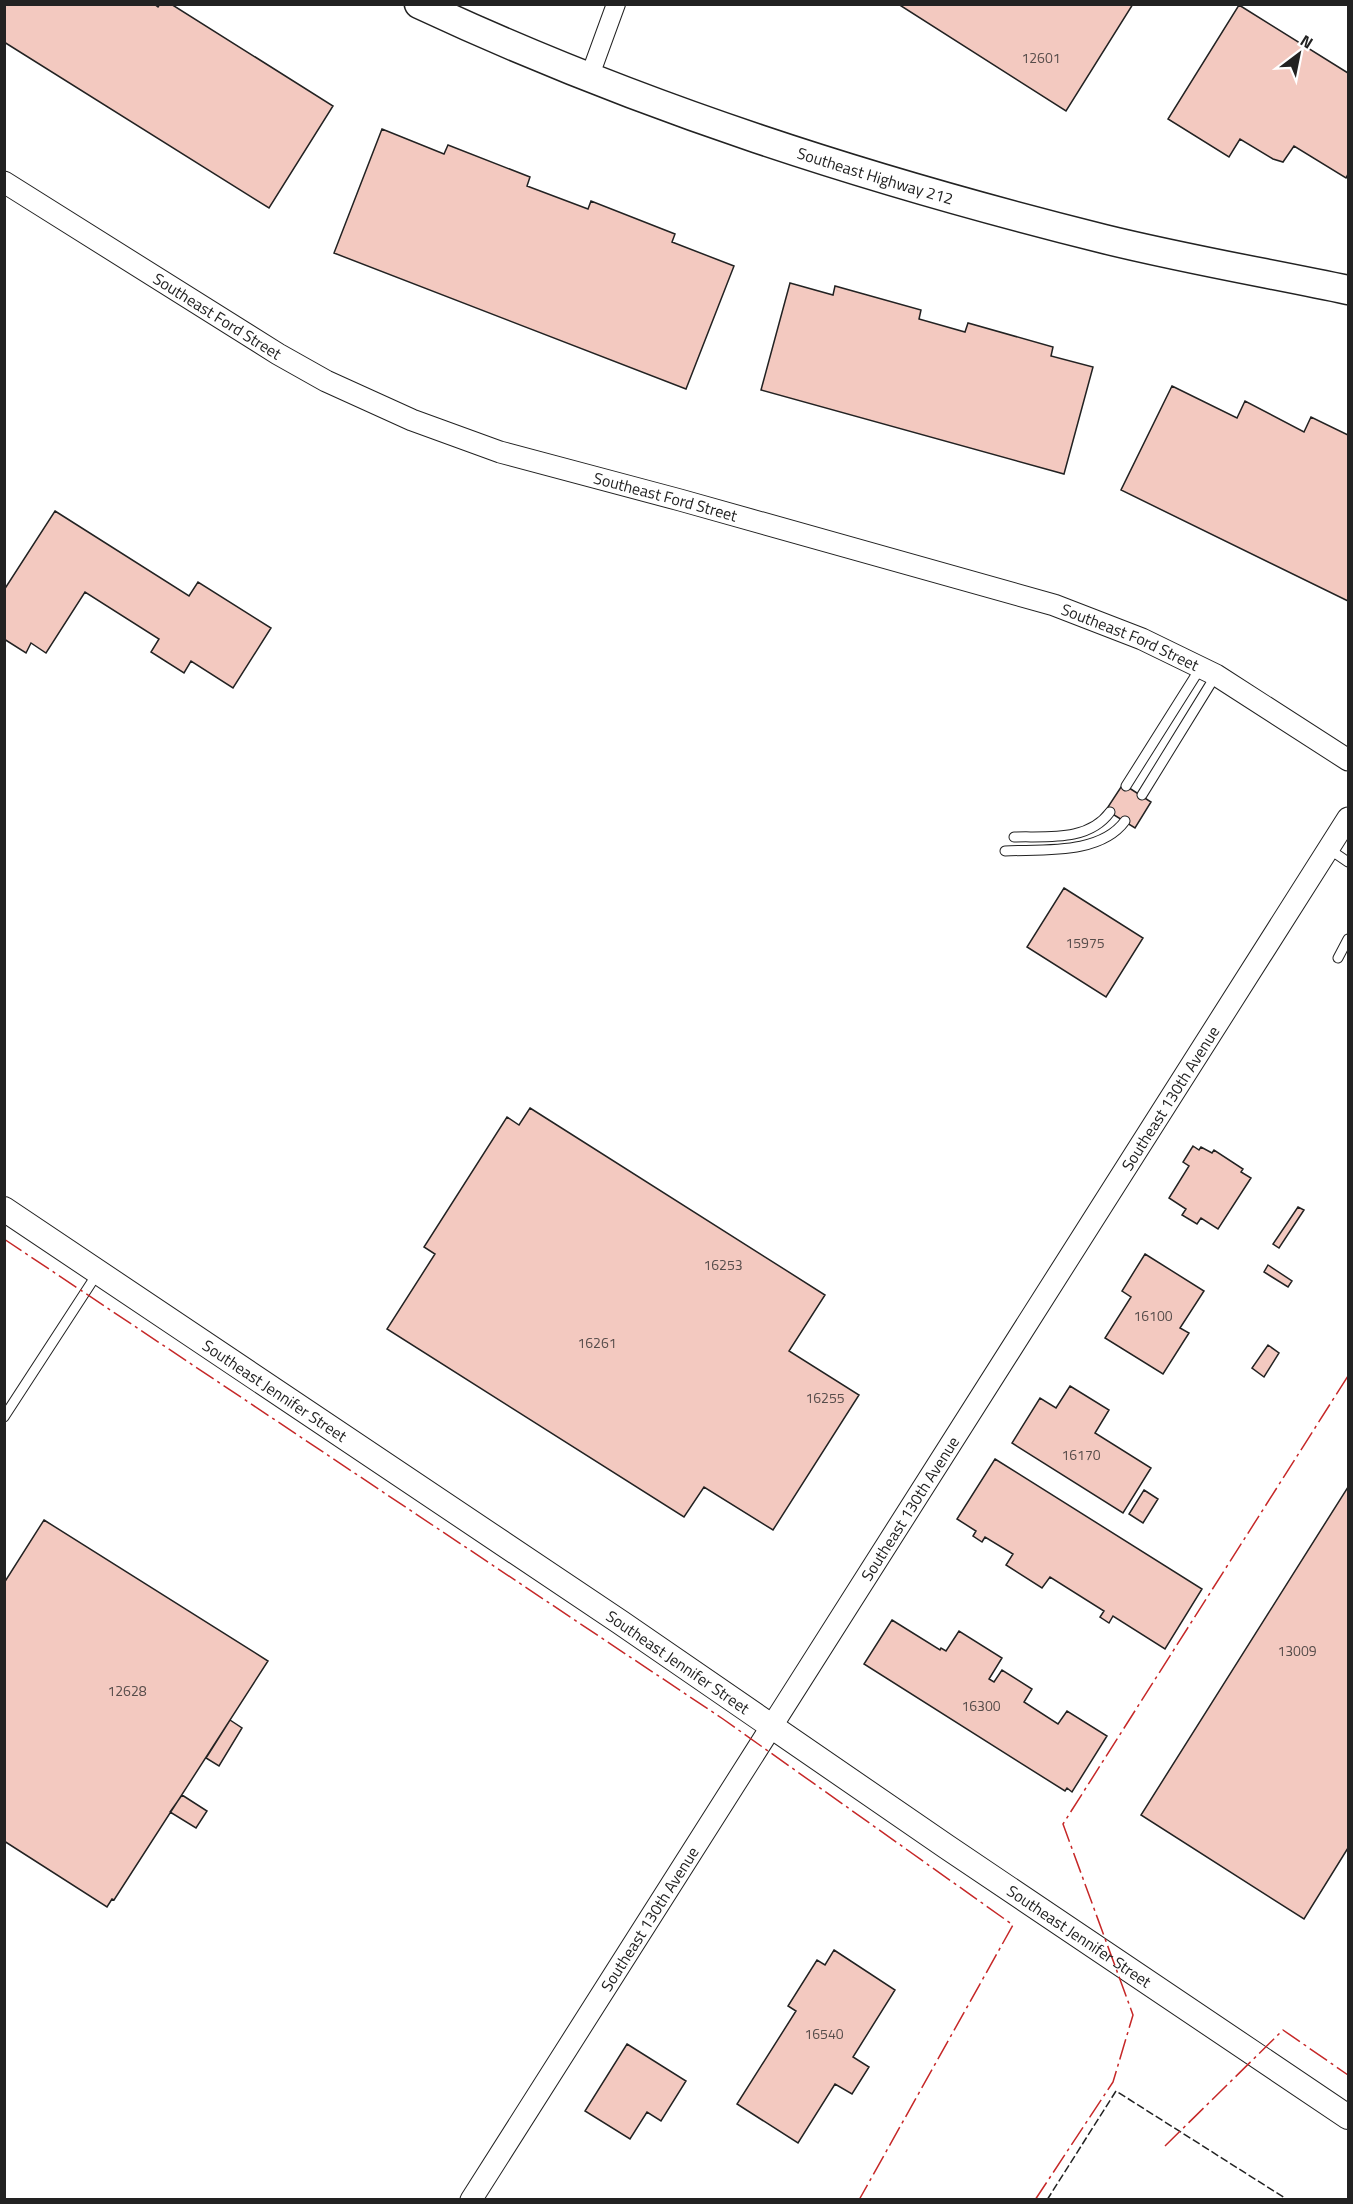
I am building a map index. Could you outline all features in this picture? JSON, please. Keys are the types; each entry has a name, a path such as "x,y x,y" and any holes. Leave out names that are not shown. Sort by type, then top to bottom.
{"highway":[{"name":"Southeast Highway 212","path":"419,4 589,78 720,128 796,153 962,202 1107,240 1348,290"}],"main road":[{"name":"Southeast Jennifer Street","path":"4,1209 773,1726 947,1847 1348,2117"}],"street":[{"path":"589,78 616,4"},
{"name":"Southeast Ford Street","path":"4,182 278,354 326,381 412,420 500,452 1054,605 1142,639 1208,671 1348,760"},
{"name":"Southeast 130th Avenue","path":"471,2199 1348,818"}],"lane":[{"path":"1126,786 1208,671"},
{"path":"1142,795 1208,671"},
{"path":"1014,837 1074,834 1090,830 1103,822 1110,812"},
{"path":"1005,851 1073,847 1105,839 1118,831 1125,821"},
{"path":"1329,849 1348,862"},
{"path":"1338,958 1348,939"},
{"path":"4,1417 98,1272"}],"building":[{"path":"4,4 154,4 158,7 160,4 171,4 333,106 269,208 4,42"},
{"path":"898,4 1133,4 1066,111"},
{"path":"1239,5 1348,73 1348,174 1346,178 1294,146 1283,162 1273,159 1240,139 1229,157 1168,119"},
{"path":"382,129 444,154 448,145 530,177 527,186 588,209 591,201 675,234 672,242 734,266 686,389 334,253"},
{"path":"790,283 833,295 835,286 921,310 919,319 965,332 968,323 1053,347 1051,356 1093,367 1064,474 761,390"},
{"path":"1172,386 1237,418 1245,401 1304,432 1311,417 1348,435 1348,601 1121,490"},
{"path":"55,511 189,596 198,582 271,628 233,688 191,661 184,673 151,652 159,639 85,592 46,653 31,643 26,653 4,639 4,590"},
{"path":"1123,784 1151,802 1135,828 1106,810"},
{"path":"1064,888 1143,938 1106,997 1027,947"},
{"path":"530,1108 825,1295 789,1351 859,1395 773,1530 704,1487 684,1517 387,1329 435,1254 424,1247 507,1117 519,1125"},
{"path":"1193,1146 1199,1150 1201,1147 1212,1153 1214,1150 1243,1169 1241,1172 1251,1178 1218,1229 1201,1218 1197,1224 1182,1215 1186,1209 1169,1198 1189,1166 1183,1162"},
{"path":"1298,1207 1304,1210 1279,1248 1273,1244"},
{"path":"1145,1254 1204,1291 1180,1328 1189,1333 1163,1374 1105,1338 1131,1297 1122,1291"},
{"path":"1268,1265 1292,1281 1288,1287 1264,1272"},
{"path":"1268,1345 1279,1353 1264,1377 1252,1368"},
{"path":"1070,1386 1109,1410 1095,1433 1151,1468 1123,1513 1012,1443 1040,1398 1056,1408"},
{"path":"995,1459 1202,1589 1165,1649 1113,1616 1109,1623 1100,1617 1104,1611 1050,1577 1042,1588 1006,1565 1013,1554 985,1537 982,1542 973,1536 976,1531 957,1519"},
{"path":"1348,1487 1348,1848 1304,1919 1141,1815"},
{"path":"1144,1490 1158,1499 1143,1523 1129,1514"},
{"path":"44,1520 268,1661 114,1900 112,1899 107,1907 4,1841 4,1583"},
{"path":"892,1620 940,1650 941,1648 946,1651 959,1631 1002,1658 989,1679 994,1682 1002,1670 1032,1689 1024,1702 1058,1724 1067,1711 1107,1736 1072,1792 1067,1788 1065,1791 864,1664"},
{"path":"230,1720 242,1728 219,1766 206,1758"},
{"path":"182,1795 207,1811 196,1828 170,1812"},
{"path":"834,1950 895,1990 853,2057 869,2067 852,2094 835,2084 798,2143 737,2104 796,2011 788,2006 817,1960 825,1965"},
{"path":"627,2044 686,2081 661,2121 647,2112 630,2139 585,2111"}],"fence":[{"path":"1047,2200 1116,2091 1288,2200"}],"power":[{"path":"4,1239 723,1719 1013,1925 859,2200"},
{"path":"1035,2200 1113,2082 1133,2015 1063,1824 1348,1376"},
{"path":"1165,2146 1283,2030 1348,2075"}]}
